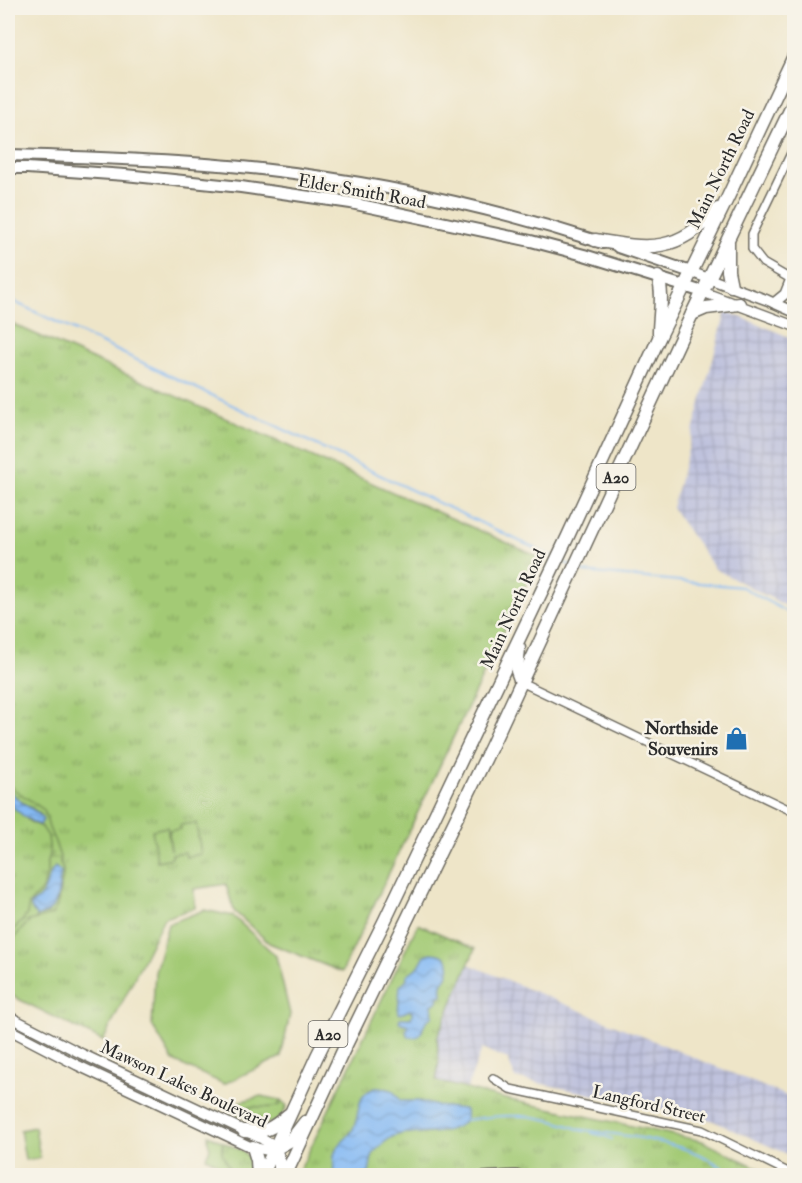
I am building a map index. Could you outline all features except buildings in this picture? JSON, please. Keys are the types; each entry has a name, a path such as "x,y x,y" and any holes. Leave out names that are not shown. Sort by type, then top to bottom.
{"highway":[{"name":"Main North Road","path":"260,1176 390,910 659,338 795,56"},
{"name":"Main North Road","path":"283,1176 300,1145 315,1109 521,682 703,292 795,102"},
{"path":"595,240 649,246 675,242 704,224 727,199"},
{"path":"728,241 728,271 731,286"},
{"path":"658,277 661,296 659,338"},
{"path":"693,314 706,308 739,304"},
{"path":"492,694 510,682 521,682 517,671 519,639"},
{"path":"283,1176 274,1149 291,1140 315,1109"},
{"path":"244,1131 256,1132 269,1129 292,1111"},
{"path":"253,1148 260,1176"}],"main road":[{"name":"Elder Smith Road","path":"8,155 145,160 262,170 359,184 504,213 692,272"},
{"path":"125,175 139,167 145,160 157,174 165,179"},
{"name":"Elder Smith Road","path":"8,168 165,179 351,203 531,241 703,292"}],"street":[{"path":"774,303 785,294 793,280 763,263 752,249 752,234 795,147"},
{"path":"692,272 795,312"},
{"path":"703,292 795,326"},
{"path":"521,682 795,812"},
{"name":"Mawson Lakes Boulevard","path":"8,1016 267,1142 274,1149"},
{"name":"Mawson Lakes Boulevard","path":"8,1029 77,1065 253,1148 274,1149"},
{"name":"Langford Street","path":"493,1078 510,1089 702,1130 795,1174"},
{"path":"481,1176 516,1174 523,1176"}],"shaded area":[{"path":"726,311 794,339 794,610 715,569 672,508"},
{"path":"468,964 794,1099 794,1157 711,1120 515,1078 508,1059 482,1049 467,1088 436,1081 439,1061 437,1038"}],"green space":[{"path":"8,322 539,557 342,972 269,943 234,911 226,884 194,889 195,908 164,918 103,1041 8,994"},
{"path":"8,785 44,810 60,857 63,876 57,906 52,915 29,921 8,945 8,935 23,920 29,904 44,885 47,861 50,856 48,836 42,827 30,822 12,805 18,810 42,816 17,798","holes":["51,872 61,872 59,892 48,913 37,916 33,910 46,889"]},
{"path":"196,823 201,854 186,857 185,852 172,854 172,858 157,861 152,830 167,827 171,850 169,831 181,829 180,825"},
{"path":"204,910 233,916 276,956 290,1014 281,1057 224,1084 173,1061 152,1025 155,972 168,924"},
{"path":"418,924 475,949 437,1038 439,1061 436,1081 501,1098 702,1141 772,1175 535,1176 523,1170 442,1173 432,1176 297,1176"},
{"path":"261,1096 280,1100 279,1105 268,1108 248,1107 238,1115 229,1111 239,1102"},
{"path":"280,1100 287,1106 276,1122 259,1125 238,1115 247,1108 279,1105"},
{"path":"35,1127 40,1158 25,1160 20,1130"},
{"path":"208,1135 223,1142 222,1151 230,1175 222,1175 217,1163 206,1157 210,1148"},
{"path":"223,1142 243,1151 251,1160 247,1175 230,1175 222,1155"}],"water":[{"path":"8,789 40,815 43,820 40,825 13,807 8,799"},
{"path":"55,867 61,872 56,902 49,911 37,917 31,904 44,891"},
{"path":"430,953 444,956 449,962 449,971 442,984 442,995 432,1005 433,1016 425,1023 419,1036 408,1037 406,1032 408,1025 399,1022 400,1018 411,1018 413,1013 410,1010 398,1013 400,986 407,979 407,975 419,966 425,955"},
{"path":"379,1087 392,1090 401,1101 419,1101 464,1109 465,1120 441,1132 406,1133 392,1137 373,1154 368,1175 333,1175 335,1152 356,1123 362,1098 371,1090"}],"waterway":[{"path":"8,299 553,557"},
{"path":"561,561 572,566"},
{"path":"579,570 742,587 794,616"},
{"path":"466,1120 502,1116 531,1117 554,1121 584,1131"},
{"path":"583,1130 644,1139 689,1150 736,1176"},
{"path":"592,1133 612,1139"}],"place":[{"name":"Northside Souvenirs","path":"736,738"}]}
